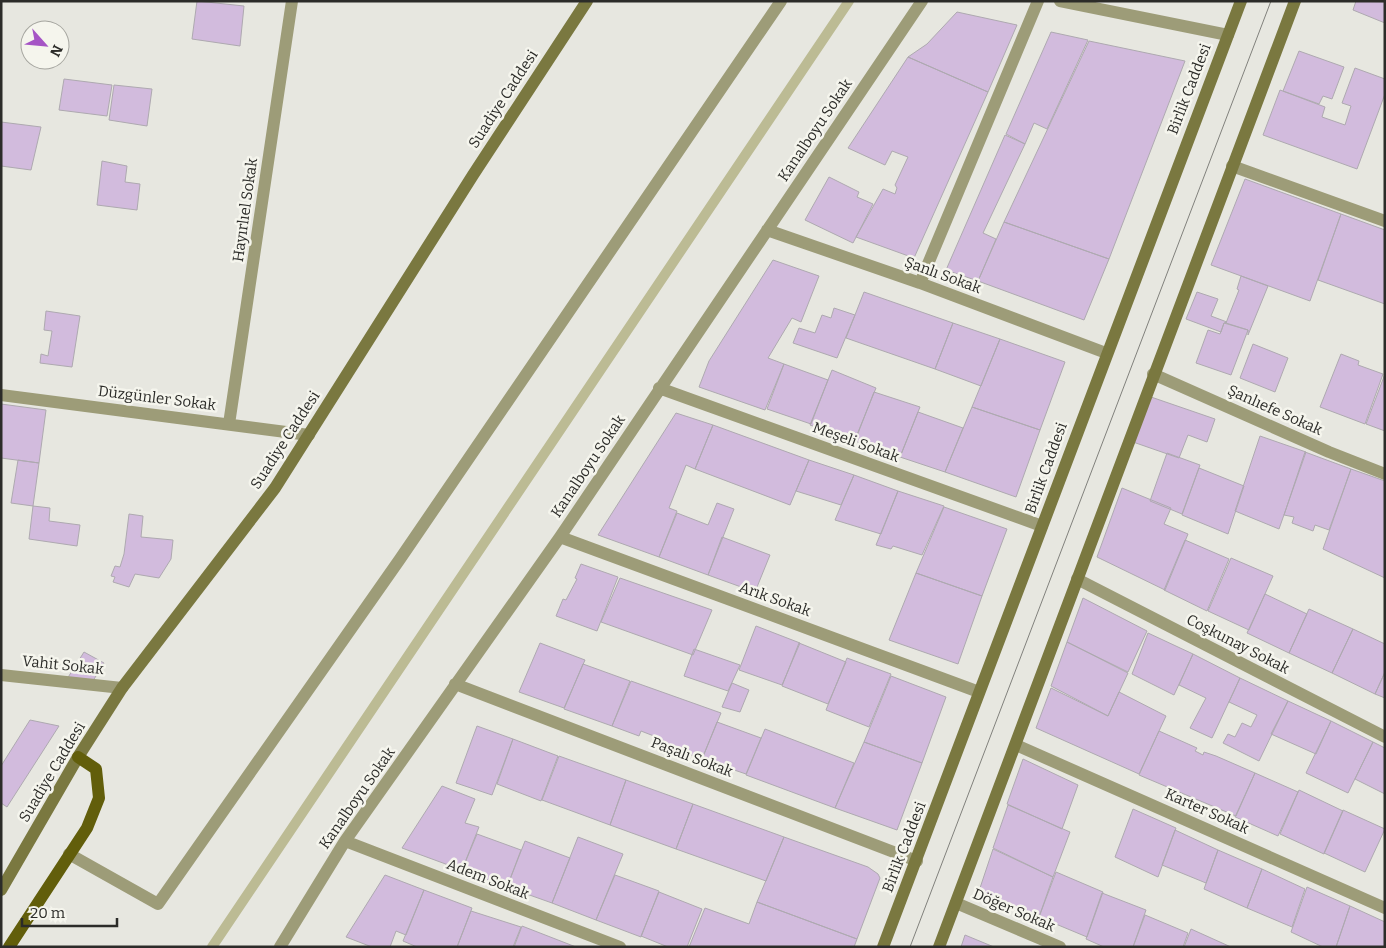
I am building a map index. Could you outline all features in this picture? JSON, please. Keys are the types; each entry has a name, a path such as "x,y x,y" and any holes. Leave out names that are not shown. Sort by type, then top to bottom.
{"main road":[{"name":"Suadiye Caddesi","path":"1,890 78,757 122,688 275,488 473,175 587,1"},
{"name":"Birlik Caddesi","path":"883,947 917,861 1106,353 1241,1"},
{"path":"939,947 1153,374 1295,1"},
{"path":"9,947 87,828 99,798 96,770 78,757"}],"street":[{"name":"Hayırlıel Sokak","path":"230,424 292,1"},
{"path":"69,854 158,904 400,560 781,1"},
{"name":"Kanalboyu Sokak","path":"280,947 344,842 560,537 922,1"},
{"path":"920,283 1038,1"},
{"path":"1060,1 1228,34"},
{"path":"1232,166 1385,221"},
{"name":"Şanlı Sokak","path":"767,230 920,283 1106,353"},
{"name":"Şanlıefe Sokak","path":"1153,374 1329,452 1385,474"},
{"name":"Meşeli Sokak","path":"659,388 1042,526"},
{"name":"Düzgünler Sokak","path":"1,395 309,435"},
{"name":"Arık Sokak","path":"560,537 979,692"},
{"name":"Coşkunay Sokak","path":"1077,579 1385,737"},
{"name":"Vahit Sokak","path":"1,675 122,688"},
{"name":"Paşalı Sokak","path":"455,684 917,861"},
{"name":"Karter Sokak","path":"1016,745 1385,908"},
{"name":"Adem Sokak","path":"344,842 620,947"},
{"name":"Döğer Sokak","path":"956,903 1060,947"}],"building":[{"path":"197,1 244,6 240,46 192,39"},
{"path":"1356,1 1385,2 1385,23 1353,10"},
{"path":"957,12 1017,25 988,92 908,57 927,44"},
{"path":"1051,32 1088,40 1047,129 1034,123 1025,144 1006,134"},
{"path":"1089,41 1185,61 1109,259 1004,222"},
{"path":"1299,51 1344,67 1332,99 1323,96 1319,104 1283,91"},
{"path":"908,57 988,92 914,258 856,237 883,189 895,194 897,188 895,185 908,157 892,151 885,165 848,148"},
{"path":"1355,68 1385,79 1385,94 1357,169 1263,135 1280,90 1325,107 1322,117 1345,125 1351,106 1342,103"},
{"path":"64,79 112,85 107,116 59,110"},
{"path":"114,85 152,89 147,126 109,120"},
{"path":"1,122 41,127 31,170 1,166"},
{"path":"1005,135 1025,144 983,233 996,239 978,281 946,270"},
{"path":"102,161 127,166 125,182 140,184 137,210 97,205"},
{"path":"829,177 859,192 857,197 873,204 853,243 805,220"},
{"path":"1245,179 1341,214 1310,301 1211,265"},
{"path":"1341,214 1385,230 1385,304 1318,280"},
{"path":"1004,222 1109,259 1084,320 978,281"},
{"path":"773,260 819,276 801,322 792,318 768,358 784,364 765,410 699,387 709,361"},
{"path":"1241,276 1268,286 1248,335 1248,330 1226,323 1239,290 1237,289"},
{"path":"864,292 953,323 935,369 846,338"},
{"path":"1197,292 1218,299 1211,316 1227,322 1224,323 1221,332 1186,319"},
{"path":"834,308 855,315 837,358 793,343 799,328 815,333 822,315 831,318"},
{"path":"46,311 80,316 72,367 40,363 41,354 48,356 52,331 44,330"},
{"path":"953,323 1000,339 981,386 935,369"},
{"path":"1224,323 1248,330 1231,375 1196,363 1208,330 1220,334"},
{"path":"1000,339 1065,362 1040,430 972,407"},
{"path":"1253,344 1288,358 1275,392 1240,378"},
{"path":"1341,354 1359,361 1358,365 1383,374 1365,424 1320,407"},
{"path":"784,364 828,380 811,424 767,409"},
{"path":"832,370 876,388 854,442 810,425"},
{"path":"1385,374 1385,431 1366,424"},
{"path":"874,392 920,407 900,457 855,441"},
{"path":"1151,397 1215,419 1207,442 1188,435 1179,458 1133,442"},
{"path":"1,404 46,410 39,463 1,458"},
{"path":"972,407 1040,430 1016,497 945,472"},
{"path":"918,412 963,428 945,472 900,457"},
{"path":"676,413 713,425 695,469 686,465 669,508 677,511 659,557 598,535"},
{"path":"713,425 809,460 790,505 695,469"},
{"path":"1260,436 1306,452 1279,529 1235,511"},
{"path":"1305,452 1351,469 1329,530 1315,525 1313,531 1292,523 1294,517 1284,515"},
{"path":"1167,453 1200,465 1182,514 1150,501"},
{"path":"18,460 39,463 33,506 11,503"},
{"path":"809,460 854,475 841,505 796,491"},
{"path":"1199,468 1244,486 1228,534 1182,515"},
{"path":"1351,469 1385,481 1385,578 1323,549"},
{"path":"854,475 898,491 881,534 835,520"},
{"path":"1122,488 1171,508 1164,524 1188,534 1165,590 1097,557"},
{"path":"898,491 944,506 922,555 893,546 891,549 876,545"},
{"path":"717,503 734,509 708,575 659,557 677,513 708,525"},
{"path":"33,506 50,508 49,521 80,525 77,546 29,539"},
{"path":"944,507 1007,529 982,596 916,573"},
{"path":"129,514 143,516 141,537 173,540 171,559 159,578 135,574 129,587 113,582 115,577 111,576 115,566 120,567 124,554"},
{"path":"722,537 770,555 755,592 708,575"},
{"path":"1185,540 1229,559 1207,611 1164,590"},
{"path":"1231,558 1273,576 1249,630 1208,611"},
{"path":"581,564 618,577 597,631 556,616 563,599 566,600 577,579 575,578"},
{"path":"916,573 982,596 958,664 889,640"},
{"path":"620,578 712,610 693,655 601,622"},
{"path":"1265,594 1307,614 1289,653 1247,633"},
{"path":"1083,598 1147,631 1128,672 1067,642"},
{"path":"1309,609 1353,629 1332,673 1289,653"},
{"path":"756,626 800,643 782,685 739,670"},
{"path":"1353,629 1385,644 1385,672 1375,694 1332,673"},
{"path":"1148,633 1193,654 1174,695 1132,674"},
{"path":"1067,642 1128,673 1108,716 1051,686"},
{"path":"540,643 585,660 564,708 519,692"},
{"path":"799,643 846,662 828,704 782,686"},
{"path":"694,649 740,665 728,691 684,676"},
{"path":"84,652 104,663 91,684 67,679"},
{"path":"1193,654 1240,678 1212,738 1190,728 1206,698 1179,685"},
{"path":"847,658 891,674 869,727 826,710"},
{"path":"583,664 630,681 612,726 564,709"},
{"path":"1385,672 1385,698 1375,694"},
{"path":"891,676 946,697 922,763 864,742"},
{"path":"1240,678 1288,701 1259,761 1223,743 1228,734 1235,737 1242,723 1251,727 1257,715 1229,702"},
{"path":"631,681 721,713 702,759 657,742 659,738 641,731 639,736 612,726"},
{"path":"732,683 749,690 740,712 722,707"},
{"path":"1051,688 1108,716 1119,692 1166,716 1139,774 1036,728"},
{"path":"1288,701 1331,721 1316,754 1271,734"},
{"path":"30,720 59,726 7,807 1,803 1,766"},
{"path":"1331,721 1373,742 1348,793 1306,773"},
{"path":"717,722 761,738 746,774 702,759"},
{"path":"477,726 513,739 492,795 456,783"},
{"path":"765,729 854,763 835,808 746,775"},
{"path":"1159,731 1197,748 1195,751 1203,755 1204,752 1216,756 1255,773 1236,816 1139,775"},
{"path":"513,739 558,756 541,801 497,784"},
{"path":"864,742 922,763 897,830 835,808"},
{"path":"1373,742 1385,748 1385,794 1355,779"},
{"path":"559,756 626,780 610,825 542,800"},
{"path":"1023,759 1078,785 1062,829 1007,804"},
{"path":"1255,773 1298,792 1278,836 1235,817"},
{"path":"626,780 693,804 676,849 610,825"},
{"path":"442,786 475,799 465,823 479,827 462,870 402,848"},
{"path":"1299,790 1343,811 1324,854 1280,834"},
{"path":"693,804 784,837 766,881 676,849"},
{"path":"1008,805 1070,832 1053,877 993,848"},
{"path":"1133,809 1176,828 1158,877 1115,857"},
{"path":"1343,810 1385,829 1365,872 1324,853"},
{"path":"1175,830 1218,850 1206,883 1162,865"},
{"path":"477,834 521,850 507,887 462,870"},
{"path":"578,837 623,854 596,920 552,903"},
{"path":"784,837 868,867 878,874 880,878 857,939 757,902"},
{"path":"525,841 570,858 552,903 507,887"},
{"path":"993,849 1053,877 1039,917 979,891"},
{"path":"1218,850 1262,869 1247,908 1204,889"},
{"path":"1262,869 1305,889 1292,927 1247,908"},
{"path":"1056,872 1103,892 1087,937 1039,917"},
{"path":"385,875 424,890 406,935 396,931 390,947 372,947 346,937"},
{"path":"615,875 659,891 641,937 596,920"},
{"path":"1307,887 1350,906 1336,947 1323,947 1291,932"},
{"path":"424,890 472,908 457,947 417,947 403,941"},
{"path":"659,892 702,909 687,947 668,947 641,936"},
{"path":"1102,893 1146,910 1133,947 1104,947 1086,939"},
{"path":"757,902 857,939 854,947 689,947 705,908 749,924"},
{"path":"1350,906 1385,922 1385,947 1336,947"},
{"path":"471,911 521,927 513,947 457,947"},
{"path":"1145,915 1188,933 1183,947 1133,947"},
{"path":"522,926 576,947 514,947"},
{"path":"1191,929 1231,947 1184,947"},
{"path":"965,935 994,947 961,947"}],"waterway":[{"path":"212,947 849,1"}],"tram line":[{"path":"910,947 1271,1"}]}
